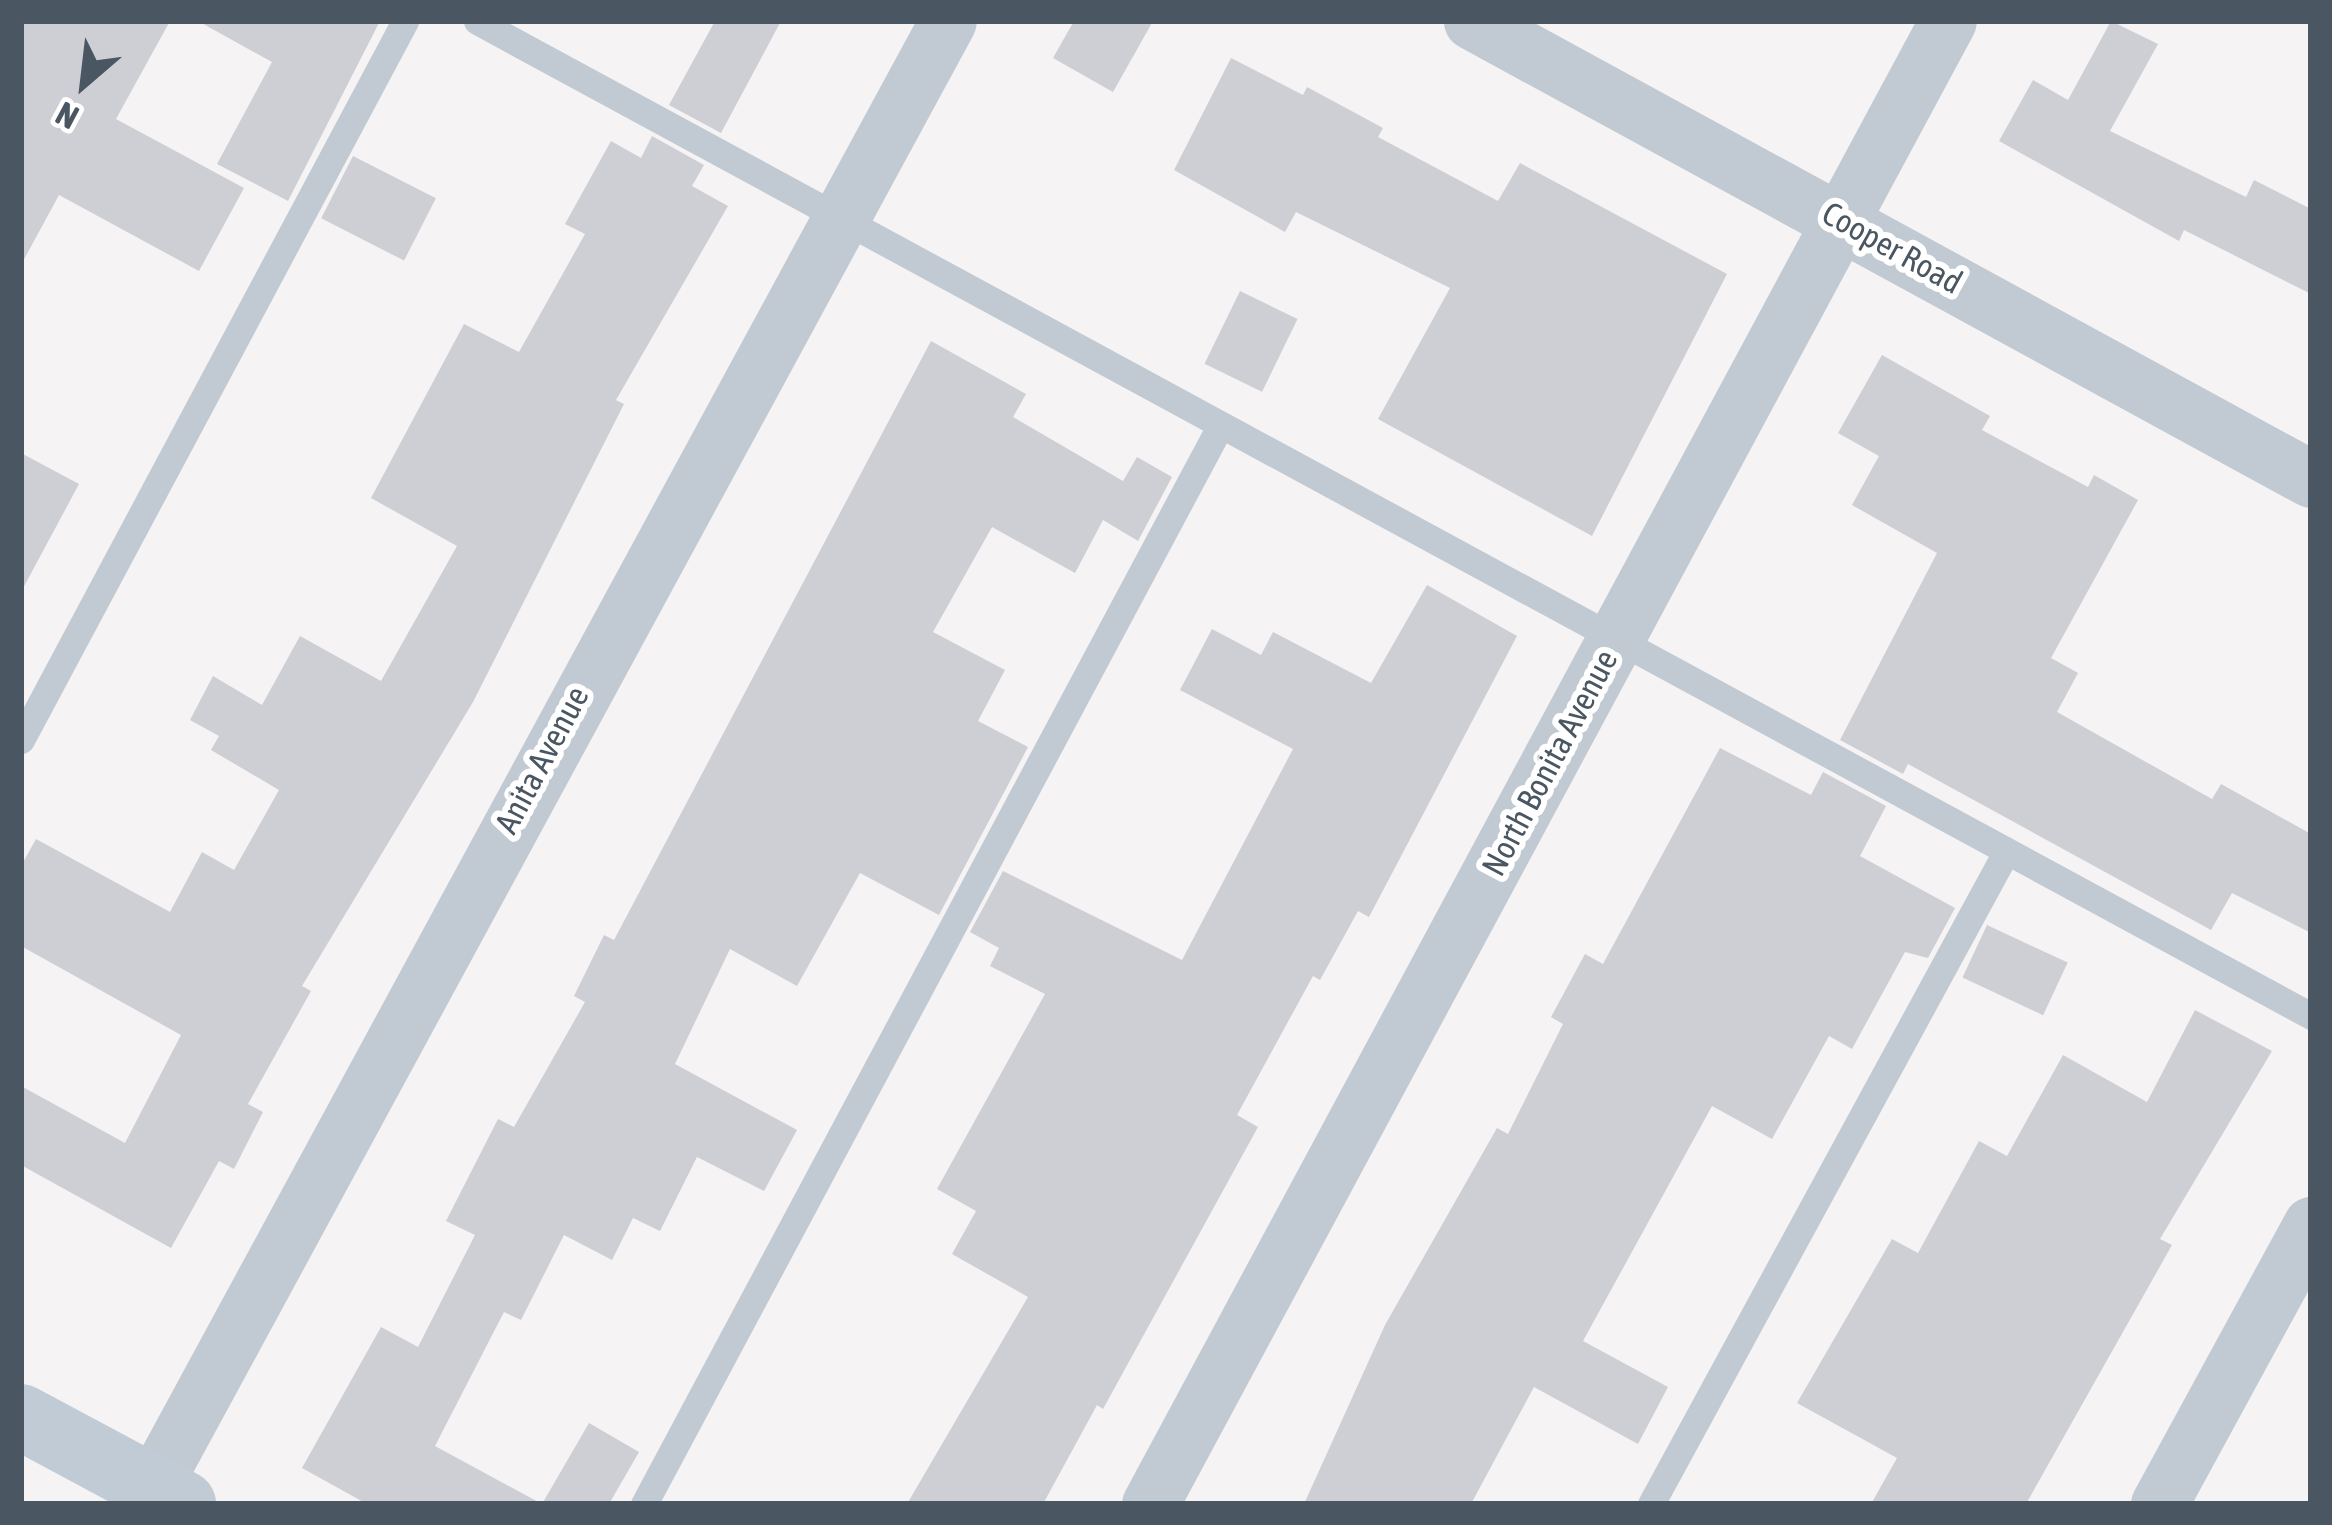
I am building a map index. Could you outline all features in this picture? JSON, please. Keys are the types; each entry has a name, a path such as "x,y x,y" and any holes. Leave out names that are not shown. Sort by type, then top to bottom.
{"street":[{"name":"Anita Avenue","path":"160,1498 835,219 948,21"},
{"name":"Cooper Road","path":"1472,21 2311,479"},
{"name":"North Bonita Avenue","path":"1150,1504 1845,222 1948,21"},
{"path":"2159,1504 2311,1225"},
{"path":"21,1417 160,1498"}],"lane":[{"path":"21,740 405,21"},
{"path":"478,21 835,219 2311,1016"},
{"path":"644,1504 1220,426"},
{"path":"1652,1504 2005,854"}],"building":[{"path":"21,21 170,21 116,119 244,188 199,271 59,195 21,265"},
{"path":"198,21 380,21 288,201 217,164 272,62"},
{"path":"715,21 781,21 721,133 669,105"},
{"path":"1074,21 1153,21 1113,92 1053,58"},
{"path":"2111,21 2158,44 2110,131 2246,197 2254,180 2311,209 2311,294 2184,230 2179,241 1999,141 2033,80 2068,100"},
{"path":"1231,58 1303,95 1307,87 1383,128 1378,137 1498,201 1520,163 1727,274 1592,536 1378,419 1450,288 1296,212 1285,232 1174,170"},
{"path":"652,136 704,165 692,186 728,206 616,400 624,404 473,702 302,986 311,991 248,1104 263,1112 234,1169 219,1161 171,1248 21,1165 21,1086 125,1143 181,1035 21,946 21,866 36,839 170,912 202,852 234,870 279,790 211,750 219,736 190,720 213,676 262,705 300,636 381,681 457,546 371,498 464,324 519,352 585,234 565,224 611,141 641,158"},
{"path":"353,156 436,198 404,261 321,218"},
{"path":"1240,291 1298,319 1262,392 1204,364"},
{"path":"931,341 1026,394 1013,417 1123,481 1137,457 1172,477 1138,541 1103,520 1075,573 992,527 933,632 1005,670 978,721 1028,747 939,915 860,873 797,986 730,949 675,1064 797,1130 764,1191 697,1157 660,1231 633,1218 612,1260 564,1235 521,1320 504,1312 435,1446 542,1504 367,1504 302,1468 381,1327 418,1347 475,1235 446,1221 498,1119 514,1127 585,1002 574,996 604,935 614,940"},
{"path":"1882,355 1990,416 1982,430 2088,487 2094,475 2138,500 2051,658 2078,673 2057,712 2212,799 2221,784 2311,834 2311,933 2232,893 2211,930 1908,764 1903,774 1840,740 1937,553 1852,505 1879,456 1838,433"},
{"path":"21,453 79,484 21,592"},
{"path":"1427,585 1517,636 1369,917 1358,911 1320,980 1313,976 1237,1115 1258,1127 1103,1409 1097,1405 1043,1504 907,1504 1028,1297 952,1254 976,1211 937,1189 1045,994 990,966 999,948 970,932 1003,871 1182,960 1293,749 1180,690 1212,629 1261,655 1273,632 1371,683"},
{"path":"1720,748 1811,795 1823,772 1886,806 1860,856 1955,908 1928,958 1905,952 1852,1049 1829,1036 1772,1139 1712,1106 1583,1341 1668,1387 1638,1444 1534,1387 1471,1504 1304,1504 1385,1325 1497,1128 1508,1134 1563,1024 1551,1017 1585,954 1603,964"},
{"path":"1987,925 2068,963 2043,1015 1962,978"},
{"path":"2195,1010 2272,1051 2160,1239 2172,1245 2026,1504 1871,1504 1897,1458 1797,1403 1892,1239 1918,1253 1979,1141 2007,1156 2063,1055 2147,1102"},
{"path":"589,1423 639,1452 609,1504 542,1504"}]}
